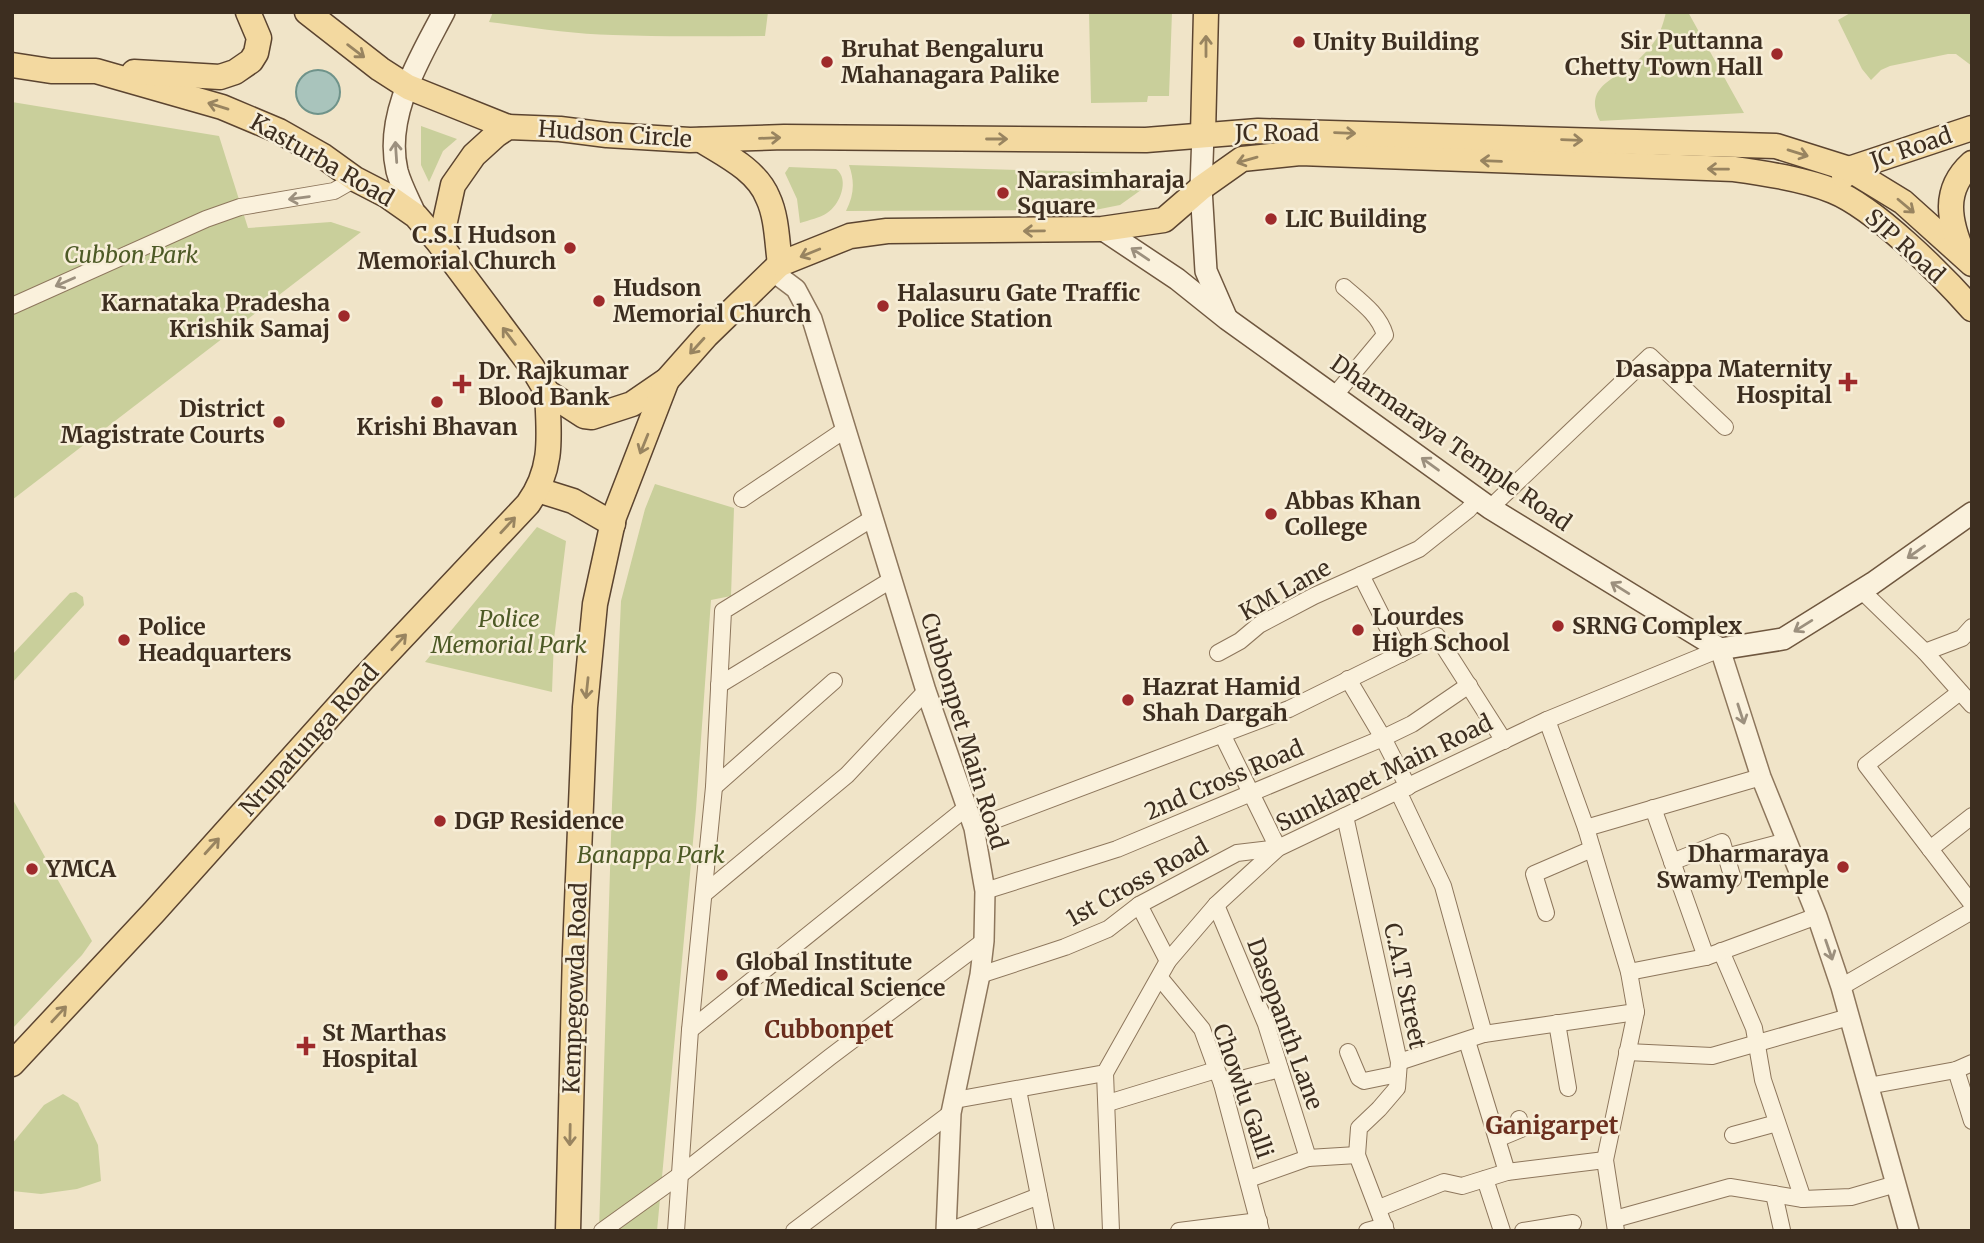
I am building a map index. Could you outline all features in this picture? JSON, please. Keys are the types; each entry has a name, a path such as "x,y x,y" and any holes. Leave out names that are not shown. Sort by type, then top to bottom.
{"main road":[{"path":"96,71 220,77 235,72 251,61 258,45 259,38 248,12"},
{"path":"307,12 380,69 408,87 508,127"},
{"path":"416,216 397,172 397,108 444,12"},
{"path":"1206,12 1201,188 1206,271 1227,319"},
{"name":"Kasturba Road","path":"12,65 51,71 96,71 239,113 279,131 323,156 416,216 532,367 547,393"},
{"name":"Hudson Circle","path":"440,244 453,185 474,155 508,127 560,129 607,135 701,140 737,162 768,197 773,218 776,268"},
{"name":"JC Road","path":"776,268 850,236 887,231 1102,229 1164,220 1201,188 1242,159 1300,153 1734,169 1768,174 1833,190 1849,169 1972,128"},
{"name":"JC Road","path":"701,140 784,137 1146,140 1258,131 1776,146 1849,169"},
{"path":"1968,261 1956,238 1950,199 1953,186 1972,163"},
{"path":"1849,169 1903,202 1968,261"},
{"name":"SJP Road","path":"1833,190 1860,206 1913,250 1972,309"},
{"name":"Dharmaraya Temple Road","path":"1102,229 1177,279 1227,319 1484,503 1720,649"},
{"path":"547,393 584,416 592,417 632,404 667,380 776,268"},
{"name":"Kempegowda Road","path":"568,1231 585,707 595,604 613,524 667,380"},
{"name":"Nrupatunga Road","path":"12,1064 362,680 528,504 538,490 549,455 547,393"},
{"path":"538,490 573,501 613,524"},
{"path":"1720,649 1783,639 1861,590 1972,513"}],"street":[{"path":"12,306 206,219 240,207 334,191 355,179"},
{"name":"Cubbonpet Main Road","path":"776,268 796,289 812,319 926,691 974,828 985,891 984,941 980,975 953,1107 947,1231"},
{"path":"1335,395 1385,335 1383,326 1372,312 1345,287"},
{"name":"KM Lane","path":"1218,653 1259,625 1419,549 1468,510 1484,503 1650,356 1725,427"},
{"path":"742,499 846,429"},
{"path":"676,1231 690,1030 714,787 723,611 873,518"},
{"path":"1362,575 1401,654"},
{"path":"719,685 891,580"},
{"path":"1861,590 1925,652 1972,705"},
{"path":"1925,652 1968,635"},
{"path":"974,828 1289,709 1437,636 1504,740"},
{"path":"1720,649 1761,777 1817,916 1841,987 1909,1231"},
{"name":"Sunklapet Main Road","path":"1105,1073 1168,961 1216,905 1278,848 1547,720 1720,649"},
{"path":"1348,679 1383,738 1443,886 1484,1034"},
{"path":"714,787 834,681"},
{"name":"2nd Cross Road","path":"985,891 1117,849 1252,794 1412,724 1469,685"},
{"path":"705,893 847,775 926,691"},
{"path":"1960,692 1866,765 1972,904"},
{"path":"1547,720 1586,828 1629,972 1636,1012 1605,1160 1615,1225 1730,1186 1803,1199 1852,1197 1896,1184"},
{"path":"1222,734 1278,848"},
{"path":"1586,828 1761,777"},
{"path":"690,1030 966,808"},
{"path":"1653,808 1672,862 1714,954 1754,1028 1763,1080 1803,1199"},
{"name":"C.A.T Street","path":"1345,816 1399,1068 1396,1088 1359,1128 1357,1155"},
{"path":"1930,849 1972,816"},
{"path":"1726,857 1787,841"},
{"path":"1672,862 1722,842 1733,879"},
{"name":"1st Cross Road","path":"980,975 1065,947 1108,929 1139,905 1237,853 1278,848"},
{"path":"1546,913 1534,874 1592,849"},
{"path":"1139,905 1168,961"},
{"name":"Dasopanth Lane","path":"1216,905 1266,1024 1307,1158"},
{"path":"1841,987 1972,911"},
{"path":"1629,972 1714,954 1817,916"},
{"path":"602,1231 680,1175 984,941"},
{"name":"Chowlu Galli","path":"1160,978 1202,1029 1219,1077 1260,1226"},
{"path":"1348,1052 1359,1078 1363,1081 1484,1034 1636,1012"},
{"path":"1627,1052 1712,1056 1849,1017"},
{"path":"1557,1023 1568,1088"},
{"path":"1467,1041 1507,1172"},
{"path":"1868,1086 1956,1070 1972,1063"},
{"path":"1108,1103 1219,1077 1280,1069"},
{"path":"1956,1070 1972,1121"},
{"path":"794,1231 953,1107 1018,1090 1105,1073 1111,1231"},
{"path":"1018,1090 1046,1231"},
{"path":"1496,1139 1521,1129 1519,1119"},
{"path":"1733,1135 1777,1123"},
{"path":"1249,1179 1307,1158 1357,1155 1386,1228 1367,1231"},
{"path":"1379,1208 1444,1182 1462,1186 1507,1172 1605,1160"},
{"path":"1485,1179 1502,1231"},
{"path":"1774,1194 1782,1230"},
{"path":"947,1231 1039,1196"},
{"path":"1523,1231 1573,1223"},
{"path":"1179,1231 1260,1226"}],"green space":[{"path":"493,12 768,12 765,36 632,36 489,22"},
{"path":"1089,12 1172,12 1169,96 1148,96 1147,102 1091,103"},
{"path":"1666,12 1688,12 1744,113 1600,121 1596,109 1599,91 1649,48 1657,38"},
{"path":"1852,12 1972,12 1972,66 1956,54 1948,54 1890,66 1881,70 1871,80 1862,69 1838,20"},
{"name":"Cubbon Park","path":"12,102 219,136 248,228 331,222 361,232 12,500"},
{"path":"421,126 457,139 443,151 429,182 421,165"},
{"path":"849,165 1126,173 1140,178 1141,190 1120,205 1095,210 846,211 853,188"},
{"path":"789,167 836,169 843,185 832,209 800,223 797,199 785,173"},
{"name":"Banappa Park","path":"655,484 734,508 731,596 711,600 696,809 657,1231 599,1231 621,601 645,509"},
{"name":"Police Memorial Park","path":"537,527 566,541 554,639 552,692 425,662"},
{"path":"76,592 83,597 84,605 12,683 12,655 70,593"},
{"name":"YMCA","path":"12,798 92,941 12,1029"},
{"path":"63,1094 78,1103 98,1145 101,1181 77,1189 41,1194 12,1191 12,1144 44,1105"}],"water":[{"path":"318,70 327,71 334,76 339,83 339,101 334,108 327,113 318,114 309,113 302,108 297,101 296,92 297,83 302,76 309,71"}],"place":[{"name":"Unity Building","path":"1299,42"},
{"name":"Sir Puttanna Chetty Town Hall","path":"1777,54"},
{"name":"Bruhat Bengaluru Mahanagara Palike","path":"827,62"},
{"name":"Narasimharaja Square","path":"1003,193"},
{"name":"LIC Building","path":"1271,219"},
{"name":"C.S.I Hudson Memorial Church","path":"570,248"},
{"name":"Hudson Memorial Church","path":"599,301"},
{"name":"Halasuru Gate Traffic Police Station","path":"883,306"},
{"name":"Karnataka Pradesha Krishik Samaj","path":"344,316"},
{"name":"Dasappa Maternity Hospital","path":"1848,382"},
{"name":"Dr. Rajkumar Blood Bank","path":"462,384"},
{"name":"Krishi Bhavan","path":"437,402"},
{"name":"District Magistrate Courts","path":"279,422"},
{"name":"Abbas Khan College","path":"1271,514"},
{"name":"SRNG Complex","path":"1558,626"},
{"name":"Lourdes High School","path":"1358,630"},
{"name":"Police Headquarters","path":"124,640"},
{"name":"Hazrat Hamid Shah Dargah","path":"1128,700"},
{"name":"DGP Residence","path":"440,821"},
{"name":"Dharmaraya Swamy Temple","path":"1843,867"},
{"name":"YMCA","path":"32,869"},
{"name":"Global Institute of Medical Science","path":"722,975"},
{"name":"St Marthas Hospital","path":"306,1046"}],"district":[{"name":"Cubbonpet","path":"829,1030"},
{"name":"Ganigarpet","path":"1552,1126"}]}
